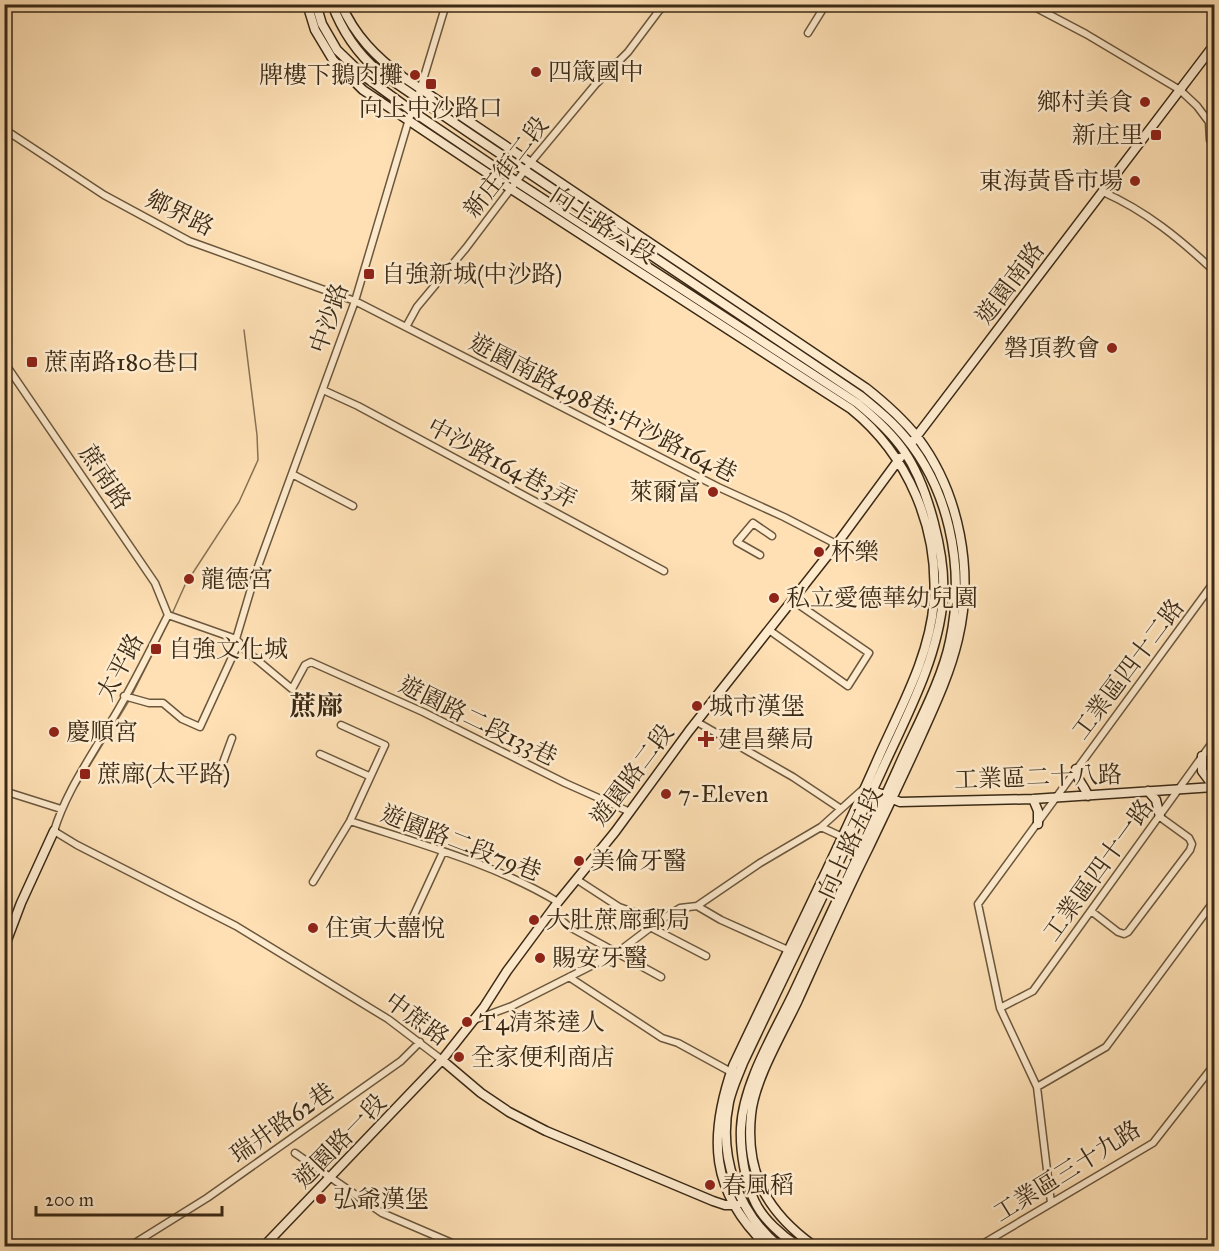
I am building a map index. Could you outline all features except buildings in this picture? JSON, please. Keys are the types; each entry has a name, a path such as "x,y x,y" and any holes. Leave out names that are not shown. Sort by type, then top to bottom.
{"main road":[{"name":"向上路六段","path":"307,4 315,30 333,60 363,90 410,115"},
{"name":"向上路六段","path":"316,4 322,24 338,50 364,76 410,115 851,409 881,437 898,460"},
{"name":"向上路六段","path":"332,4 343,28 366,60 531,162 866,388 886,404 917,437"},
{"name":"向上路六段","path":"341,4 350,24 372,52 418,94 525,171 861,396 898,429 907,448"},
{"name":"遊園南路","path":"836,544 1215,45"},
{"name":"向上路六段","path":"514,186 857,403 907,448"},
{"name":"向上路五段","path":"798,1246 780,1232 755,1203 742,1152 741,1129 747,1096 759,1065 945,684 958,638 963,613 963,554 956,515 943,482 917,437"},
{"name":"向上路五段","path":"889,798 938,678 950,642 956,600 955,556 949,528 935,486 922,461 907,448"},
{"name":"向上路五段","path":"767,1246 748,1228 738,1205 727,1151 726,1123 732,1090 742,1063 924,674 940,620 943,596 941,561 934,522 907,448"},
{"name":"向上路五段","path":"869,789 918,669 928,637 934,599 934,562 928,527 898,460"},
{"name":"遊園路二段","path":"442,1060 473,1021 558,902 836,544"},
{"path":"1202,756 1202,771 1214,787"},
{"path":"1076,769 1078,779 1086,788 1088,796"},
{"name":"工業區二十八路","path":"869,789 900,802 1033,799 1214,787"},
{"path":"1148,791 1156,800 1160,817"},
{"path":"1033,799 1038,811 1038,824"},
{"path":"4,948 21,903 54,831"},
{"name":"向上路五段","path":"779,1246 738,1205 726,1189 716,1137 721,1104 731,1072 788,950 846,838"},
{"name":"向上路五段","path":"814,1246 787,1225 766,1199 751,1150 750,1128 753,1100 865,848"},
{"name":"中蔗路","path":"442,1060 473,1087 509,1112 546,1131 713,1201 738,1205 766,1199"},
{"name":"遊園路一段","path":"264,1246 332,1178 442,1060"},
{"path":"713,1201 721,1197 726,1189"}],"street":[{"name":"中沙路","path":"124,696 149,703 163,703 182,719 200,728 238,640 256,572 355,301 410,115 446,4"},
{"path":"649,4 662,7"},
{"path":"808,33 826,4"},
{"path":"1029,4 1086,34 1180,90 1197,106 1209,122 1210,141 1215,145"},
{"name":"新庄街二段","path":"406,327 417,307 466,248 531,162 595,85 628,52 662,7"},
{"name":"鄉界路","path":"4,129 104,195 189,241 355,301"},
{"path":"1103,192 1128,203 1161,224 1215,271"},
{"name":"遊園南路498巷;中沙路164巷","path":"355,301 718,488 784,517 836,544"},
{"name":"蔗南路","path":"4,362 156,583 168,615"},
{"name":"中沙路164巷3弄","path":"323,390 358,406 664,571"},
{"path":"292,474 353,506"},
{"path":"760,555 737,542 753,523 772,536"},
{"name":"工業區四十二路","path":"1051,1203 1037,1087 1000,1008 978,904 1215,582"},
{"path":"769,630 848,686 869,653 792,600"},
{"name":"太平路","path":"54,831 61,809 168,615 238,640"},
{"name":"遊園路二段133巷","path":"238,640 245,650 292,689 305,665 310,662 423,712 565,783 630,812"},
{"path":"697,722 793,777 841,809"},
{"path":"313,882 350,820 385,745 341,725"},
{"path":"221,768 232,738"},
{"name":"工業區四十一路","path":"1000,1008 1033,991 1215,740"},
{"path":"320,754 369,776"},
{"path":"473,1021 512,1006 618,951 659,921 680,909 697,906 729,883 821,827 869,789"},
{"path":"4,791 61,809"},
{"path":"1091,911 1118,932 1124,934 1128,932 1190,850 1192,844 1189,838 1160,817"},
{"name":"遊園路二段79巷","path":"350,820 533,886 558,902"},
{"path":"821,827 865,848"},
{"name":"中蔗路","path":"54,831 236,926 388,1019 442,1060"},
{"path":"406,930 443,852"},
{"path":"576,879 619,907 659,921"},
{"path":"1037,1087 1106,1047 1215,901"},
{"path":"697,906 788,950"},
{"path":"552,912 568,926 618,951 661,977"},
{"path":"652,928 706,956"},
{"path":"569,977 662,1038 678,1043 731,1072"},
{"name":"瑞井路62巷","path":"130,1246 226,1185 401,1061 420,1042"},
{"name":"工業區三十九路","path":"979,1246 1153,1143 1214,1065"},
{"path":"295,1153 321,1173 382,1212 459,1246"}],"waterway":[{"path":"172,614 185,585 239,502 258,460 244,330"},
{"path":"132,695 170,619"},
{"path":"78,785 130,699"},
{"path":"4,795 11,796"}],"place":[{"name":"四箴國中","path":"536,72"},
{"name":"牌樓下鵝肉攤","path":"415,75"},
{"name":"向上中沙路口","path":"431,84"},
{"name":"鄉村美食","path":"1145,102"},
{"name":"新庄里","path":"1156,135"},
{"name":"東海黃昏市場","path":"1135,181"},
{"name":"自強新城(中沙路)","path":"369,274"},
{"name":"磐頂教會","path":"1112,348"},
{"name":"蔗南路180巷口","path":"32,362"},
{"name":"萊爾富","path":"713,492"},
{"name":"杯樂","path":"819,552"},
{"name":"龍德宮","path":"189,579"},
{"name":"私立愛德華幼兒園","path":"774,598"},
{"name":"自強文化城","path":"156,649"},
{"name":"城市漢堡","path":"697,706"},
{"name":"慶順宮","path":"54,732"},
{"name":"建昌藥局","path":"706,739"},
{"name":"蔗廍(太平路)","path":"85,774"},
{"name":"7-Eleven","path":"666,794"},
{"name":"美倫牙醫","path":"579,861"},
{"name":"大肚蔗廍郵局","path":"534,920"},
{"name":"住寅大囍悅","path":"313,928"},
{"name":"賜安牙醫","path":"540,958"},
{"name":"T4清茶達人","path":"467,1022"},
{"name":"全家便利商店","path":"459,1057"},
{"name":"春風稻","path":"710,1185"},
{"name":"弘爺漢堡","path":"321,1199"}],"district":[{"name":"蔗廍","path":"316,706"}]}
